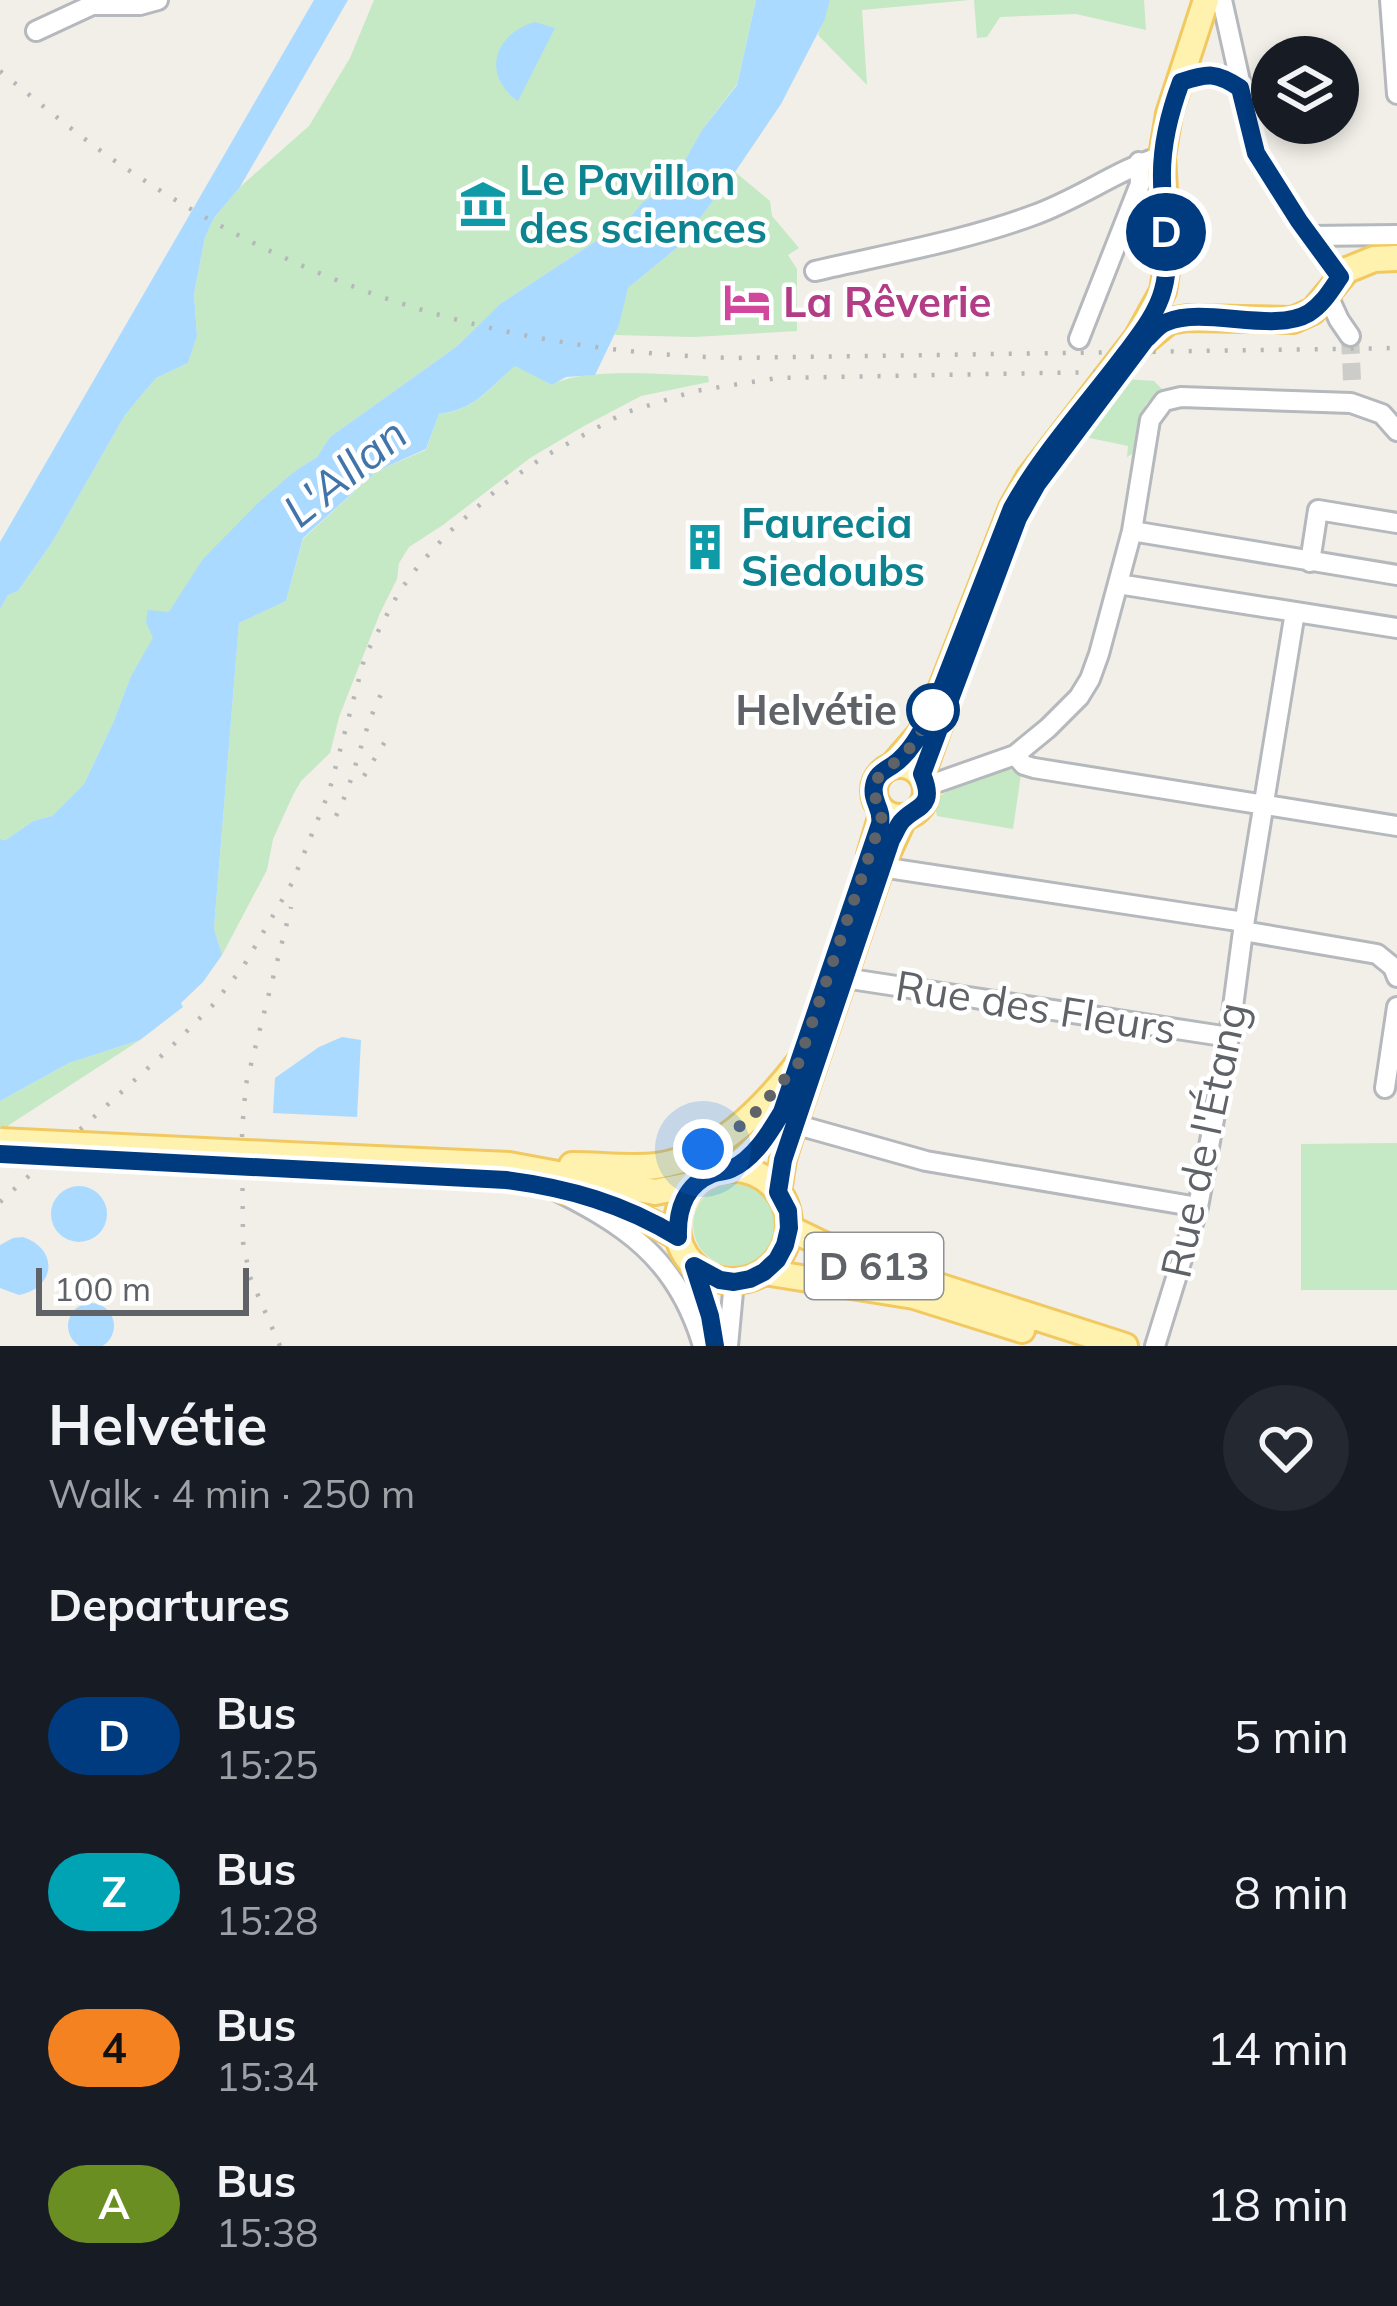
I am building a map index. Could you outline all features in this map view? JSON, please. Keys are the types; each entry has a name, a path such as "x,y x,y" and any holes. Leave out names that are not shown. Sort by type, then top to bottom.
{"main road":[{"path":"1206,0 1151,159 1168,259 1163,291 1137,338 1028,478 934,708 920,734 881,772 874,785 875,799 893,814 919,810 924,803 924,780 1018,518 1037,484 1145,340 1169,321 1188,318 1294,320 1313,311 1347,270 1374,259 1397,258"},
{"path":"1163,291 1169,306 1188,318"},
{"path":"893,765 908,765 924,780"},
{"path":"778,1192 783,1160 881,867 893,814"},
{"path":"730,1169 749,1171 778,1192 788,1211 789,1228 777,1260 764,1272 734,1282 706,1274 684,1252 677,1218 683,1199 705,1177 730,1169 748,1156 782,1112 893,814"},
{"path":"0,1154 663,1165 733,1132 798,1064"},
{"path":"0,1141 545,1185 600,1199 678,1237"},
{"path":"509,1165 655,1192 695,1184"},
{"name":"D 613","path":"789,1228 850,1258 1125,1346"},
{"name":"D 613","path":"764,1272 914,1296 1076,1346"}],"street":[{"path":"36,31 92,5 140,5 158,0"},
{"path":"1222,0 1256,153 1310,236 1334,286 1339,320 1351,336"},
{"path":"1390,0 1397,94"},
{"path":"1181,82 1210,74 1240,88"},
{"path":"815,271 1037,214 1151,159"},
{"path":"1079,339 1151,159"},
{"path":"1310,236 1397,235"},
{"path":"1351,403 1352,380"},
{"path":"924,780 1015,755 1079,697 1090,679 1132,531 1150,420 1164,401 1181,397 1351,403 1382,414 1397,431"},
{"path":"1382,414 1397,400"},
{"path":"1310,562 1318,510 1397,523"},
{"path":"1132,531 1397,575"},
{"path":"1118,584 1397,628"},
{"name":"Rue de l'Étang","path":"1155,1346 1198,1207 1295,612"},
{"path":"1015,755 1034,768 1397,826"},
{"path":"881,867 1244,927 1377,954 1397,977"},
{"name":"Rue des Fleurs","path":"844,978 1228,1036"},
{"path":"1385,1088 1397,1007"},
{"path":"794,1124 926,1161 1198,1207"},
{"path":"545,1185 623,1227 648,1248 696,1322 703,1346"},
{"path":"694,1266 715,1346"},
{"path":"728,1346 734,1282"}],"green space":[{"path":"374,0 756,0 737,84 702,130 676,176 628,220 500,304 456,347 330,437 317,457 295,471 202,560 131,676 84,784 52,816 0,839 0,609 53,541 125,415 156,378 188,363 197,336 194,294 205,237 214,218 240,187 309,126 350,58"},
{"path":"830,0 970,0 862,10 867,85 818,35"},
{"path":"974,0 1144,0 1146,30 1076,14 1000,17 987,37 977,38"},
{"path":"735,172 770,201 772,216 799,248 788,255 797,269 797,331 694,337 615,335 628,288 678,247"},
{"path":"515,365 552,385 584,376 627,373 708,376 709,382 641,396 584,426 530,458 409,547 339,717 330,753 293,795 273,839 267,870 222,955 214,928 239,623 286,601 303,539 377,471 426,450 439,414 472,403"},
{"path":"1126,379 1154,381 1162,389 1145,405 1141,449 1127,457 1128,446 1080,436"},
{"path":"1005,767 1021,774 1013,829 937,816 934,802 941,795"},
{"path":"140,1040 9,1125 0,1137 0,1101 69,1063"},
{"path":"1397,1143 1397,1290 1301,1290 1301,1144"},
{"path":"734,1184 763,1196 775,1225 763,1254 734,1266 705,1254 693,1225 705,1196"}],"water":[{"path":"314,0 348,0 240,187 205,237 194,294 197,336 188,363 156,378 125,415 53,541 0,609 0,542"},
{"name":"L'Allan","path":"756,0 830,0 781,104 735,172 678,247 628,288 619,325 595,375 566,377 552,385 515,366 472,403 439,414 426,449 377,471 303,538 286,601 239,623 214,928 222,955 181,1003 183,1007 140,1040 69,1063 0,1101 0,839 52,816 84,784 131,676 153,638 146,622 148,610 169,612 202,560 258,503 317,457 330,437 456,347 500,304 628,220 676,176 702,130 737,85"},
{"path":"535,22 555,28 518,101 499,79 497,56 510,36"},
{"path":"342,1037 361,1040 357,1117 273,1113 275,1078"},
{"path":"79,1186 99,1194 107,1214 99,1234 79,1242 59,1234 51,1214 59,1194"},
{"path":"23,1237 43,1250 48,1268 40,1285 19,1295 0,1288 0,1245"},
{"path":"82,1305 100,1305 112,1317 112,1335 101,1346 81,1346 70,1335 70,1317"}],"tunnel":[{"path":"1350,336 1352,380"}],"railway":[{"path":"0,71 115,161 260,246 409,306 566,343 733,358 1397,348"},
{"path":"0,1202 169,1049 243,967 292,883 329,792 365,656 399,592 448,533 501,486 624,413 695,391 777,378 1099,372"},
{"path":"336,816 385,687"},
{"path":"364,776 386,740"},
{"path":"280,1346 250,1277 243,1242 242,1130 246,1084 291,907"}],"bus line":[{"name":"D","path":"0,1154 506,1180 600,1199 678,1237 683,1199 695,1184 748,1156 782,1112 880,824 883,811 874,785 881,772 904,755 934,708 1028,478 1152,314 1163,291 1168,259 1162,156 1169,114 1181,82 1210,74 1225,78 1240,88 1256,153 1340,277 1313,311 1294,320 1188,318 1160,326 1037,484 1018,518 953,686 922,774 927,787 924,803 904,817 891,840 789,1138 778,1192 788,1211 785,1245 777,1260 750,1279 720,1280 694,1266 715,1346"}],"place":[{"name":"Le Pavillon des sciences","path":"483,204"},
{"name":"La Rêverie","path":"747,302"},
{"name":"Faurecia Siedoubs","path":"705,547"},
{"name":"Helvétie","path":"933,710"}],"route":[{"path":"703,1149 754,1114 798,1064 880,824 883,811 875,799 874,785 881,772 904,755 933,710"}]}
